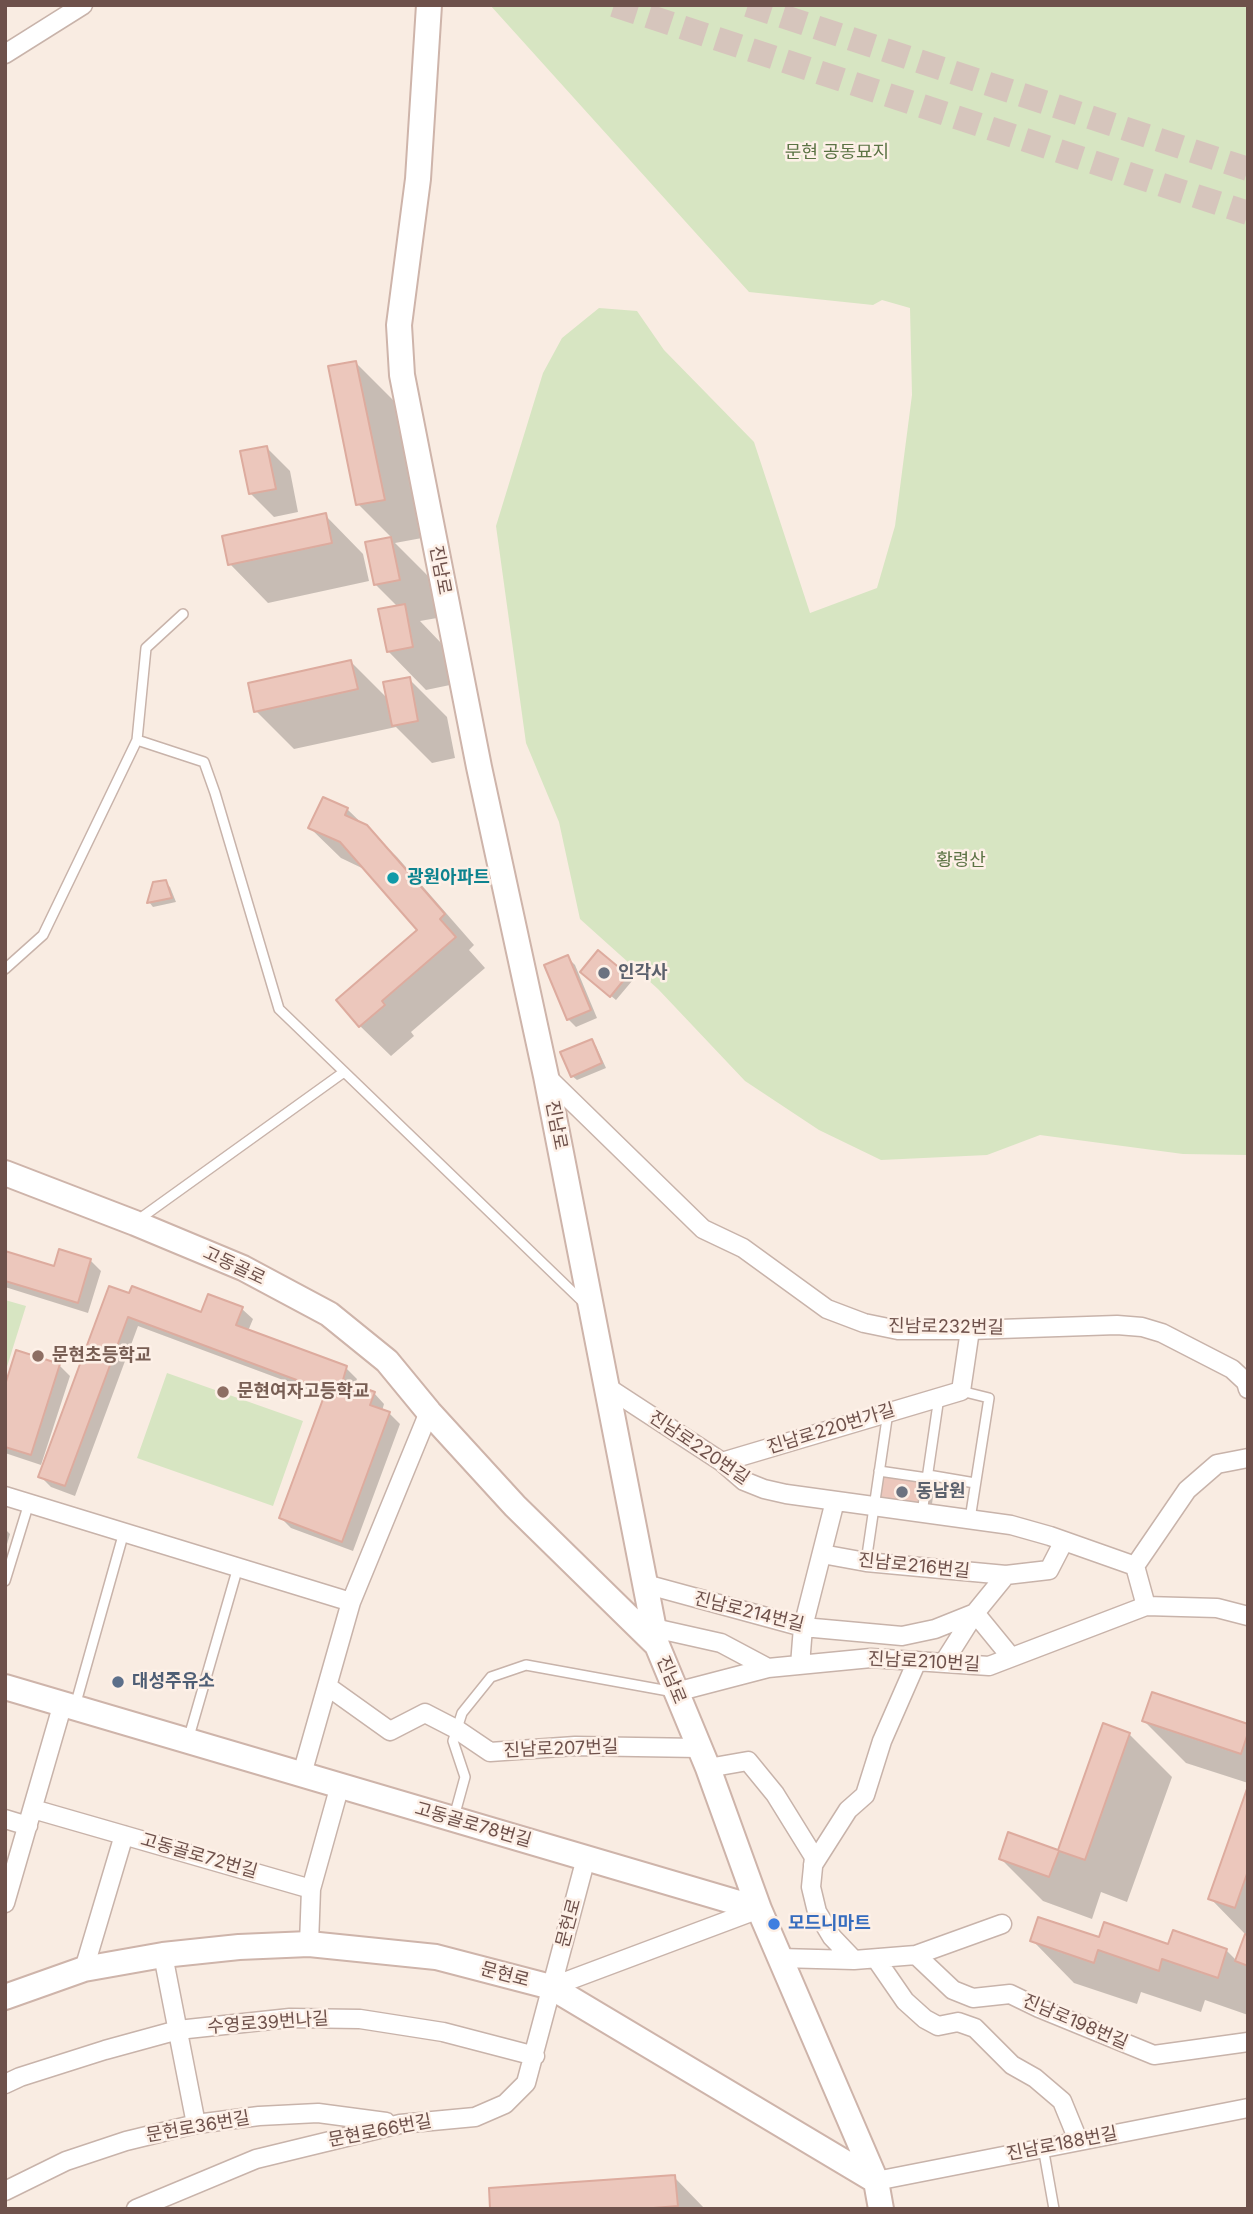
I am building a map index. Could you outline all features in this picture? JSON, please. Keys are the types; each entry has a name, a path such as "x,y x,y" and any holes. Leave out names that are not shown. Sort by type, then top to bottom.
{"street":[{"path":"5,54 83,5"},
{"name":"진남로","path":"429,5 418,179 400,325 402,375 479,768 546,1076 655,1637 704,1758 759,1909 876,2181 881,2209"},
{"name":"진남로232번길","path":"546,1076 703,1229 743,1248 827,1308 864,1323 898,1329 970,1330 1117,1325 1142,1327 1163,1333 1232,1369 1248,1389"},
{"name":"고동골로","path":"5,1173 243,1268 328,1314 387,1362 515,1506 655,1637"},
{"path":"961,1391 970,1330"},
{"name":"진남로220번길","path":"607,1387 722,1462 744,1481 764,1489 1011,1525 1135,1566"},
{"name":"진남로220번가길","path":"722,1462 961,1391"},
{"path":"302,1774 351,1602 429,1412"},
{"path":"1146,1606 1135,1566 1187,1490 1217,1464 1248,1458"},
{"path":"5,1496 351,1602"},
{"path":"800,1665 803,1627 835,1501"},
{"name":"진남로216번길","path":"822,1554 866,1562 1006,1575 1049,1570 1064,1541"},
{"path":"944,1662 975,1613 1006,1575"},
{"name":"진남로214번길","path":"645,1584 803,1627 902,1636 936,1629 975,1613"},
{"name":"진남로210번길","path":"676,1692 768,1668 871,1658 989,1666 1146,1606 1217,1608 1248,1616"},
{"path":"975,1613 1011,1657"},
{"path":"655,1637 721,1643 768,1668"},
{"path":"854,1960 832,1937 817,1912 811,1887 813,1865 848,1810 865,1795 882,1741 911,1680 917,1661"},
{"name":"진남로207번길","path":"327,1686 390,1731 425,1713 456,1729 490,1752 575,1746 748,1760 775,1794 814,1857 813,1865"},
{"name":"고동골로78번길","path":"5,1687 759,1909"},
{"path":"5,1903 30,1817 69,1705"},
{"path":"309,1944 311,1889 340,1785"},
{"name":"고동골로72번길","path":"5,1819 30,1817 124,1835 311,1889"},
{"path":"84,1969 124,1835"},
{"name":"문헌로","path":"551,1987 586,1858"},
{"path":"551,1987 759,1909"},
{"path":"780,1958 854,1960 916,1955 1002,1924"},
{"name":"문현로","path":"5,1997 84,1969 163,1955 239,1947 309,1944 436,1957 551,1987 876,2181"},
{"path":"163,1955 196,2124"},
{"name":"진남로198번길","path":"916,1955 953,1990 973,1998 1010,1994 1154,2055 1248,2042"},
{"path":"876,1959 905,2001 925,2019 937,2026 958,2022 975,2028 1012,2065 1035,2078 1062,2101 1078,2140"},
{"name":"문현로66번길","path":"136,2209 256,2159 400,2124 475,2117 505,2104 526,2083 551,1987"},
{"name":"수영로39번나길","path":"5,2084 105,2050 178,2030 290,2018 360,2019 443,2032 535,2056"},
{"name":"진남로188번길","path":"876,2181 1248,2108"},
{"name":"문헌로36번길","path":"5,2191 66,2161 126,2141 196,2124 259,2116 318,2113 400,2124"}],"lane":[{"path":"5,968 43,935 137,740 146,648 183,614"},
{"path":"137,740 204,762 279,1009 592,1310"},
{"path":"135,1223 344,1072"},
{"path":"961,1391 989,1398 970,1519"},
{"path":"922,1513 939,1397"},
{"path":"866,1562 888,1412"},
{"path":"880,1471 975,1483"},
{"path":"5,1581 29,1503"},
{"path":"69,1705 124,1532"},
{"path":"188,1740 238,1567"},
{"path":"454,1819 466,1777 453,1741 456,1729 462,1713 491,1677 526,1665 676,1692"},
{"path":"1043,2147 1054,2209"}],"green space":[{"name":"황령산","path":"490,5 1248,5 1248,1155 1183,1154 1040,1135 987,1155 881,1160 819,1130 745,1081 658,989 580,919 559,822 526,743 496,526 543,373 562,338 599,308 637,311 664,350 754,442 810,613 877,588 895,526 912,395 910,308 882,300 873,305 749,292"},
{"path":"5,1300 26,1306 5,1373"},
{"path":"167,1373 303,1421 273,1506 137,1458"}],"building":[{"path":"356,361 385,500 356,505 328,366"},
{"path":"267,446 276,489 249,494 240,451"},
{"path":"326,513 332,543 228,565 222,536"},
{"path":"391,537 400,580 374,585 365,542"},
{"path":"405,604 413,647 387,652 378,609"},
{"path":"351,660 358,689 254,712 248,683"},
{"path":"410,677 418,721 392,726 383,682"},
{"name":"광원아파트","path":"323,797 348,808 345,815 367,825 445,914 440,919 456,937 382,1001 385,1005 359,1027 336,1000 417,930 340,842 308,828"},
{"path":"166,880 172,898 147,903 153,882"},
{"name":"인각사","path":"598,950 628,975 610,997 580,972"},
{"path":"568,955 591,1010 567,1020 544,965"},
{"path":"592,1039 602,1063 571,1077 560,1052"},
{"path":"59,1249 91,1259 78,1303 5,1281 5,1251 54,1266"},
{"path":"109,1286 129,1293 132,1286 201,1312 208,1294 243,1307 236,1325 347,1366 343,1380 375,1392 370,1405 390,1412 342,1542 279,1518 326,1391 128,1317 65,1486 38,1477"},
{"path":"16,1350 60,1364 31,1455 5,1447 5,1385"},
{"name":"동남원","path":"882,1473 927,1479 922,1512 875,1505"},
{"path":"1152,1692 1248,1724 1241,1754 1142,1721"},
{"path":"1103,1723 1130,1733 1085,1860 1059,1851 1049,1877 999,1859 1008,1832 1058,1850"},
{"path":"1248,1786 1248,1871 1235,1908 1208,1899"},
{"path":"1038,1917 1099,1937 1104,1922 1168,1944 1173,1930 1227,1949 1218,1978 1162,1959 1159,1971 1098,1950 1094,1963 1030,1941"},
{"path":"1245,1934 1248,1935 1248,1966 1235,1961"},
{"path":"675,2175 678,2206 641,2209 490,2209 489,2188"}],"tunnel":[{"path":"614,5 1248,213"},
{"path":"748,5 1248,169"}],"place":[{"name":"광원아파트","path":"393,878"},
{"name":"인각사","path":"604,973"},
{"name":"문현초등학교","path":"38,1356"},
{"name":"문현여자고등학교","path":"223,1392"},
{"name":"동남원","path":"902,1492"},
{"name":"대성주유소","path":"118,1682"},
{"name":"모드니마트","path":"774,1924"}],"park label":[{"name":"문현 공동묘지","path":"837,153"}]}
